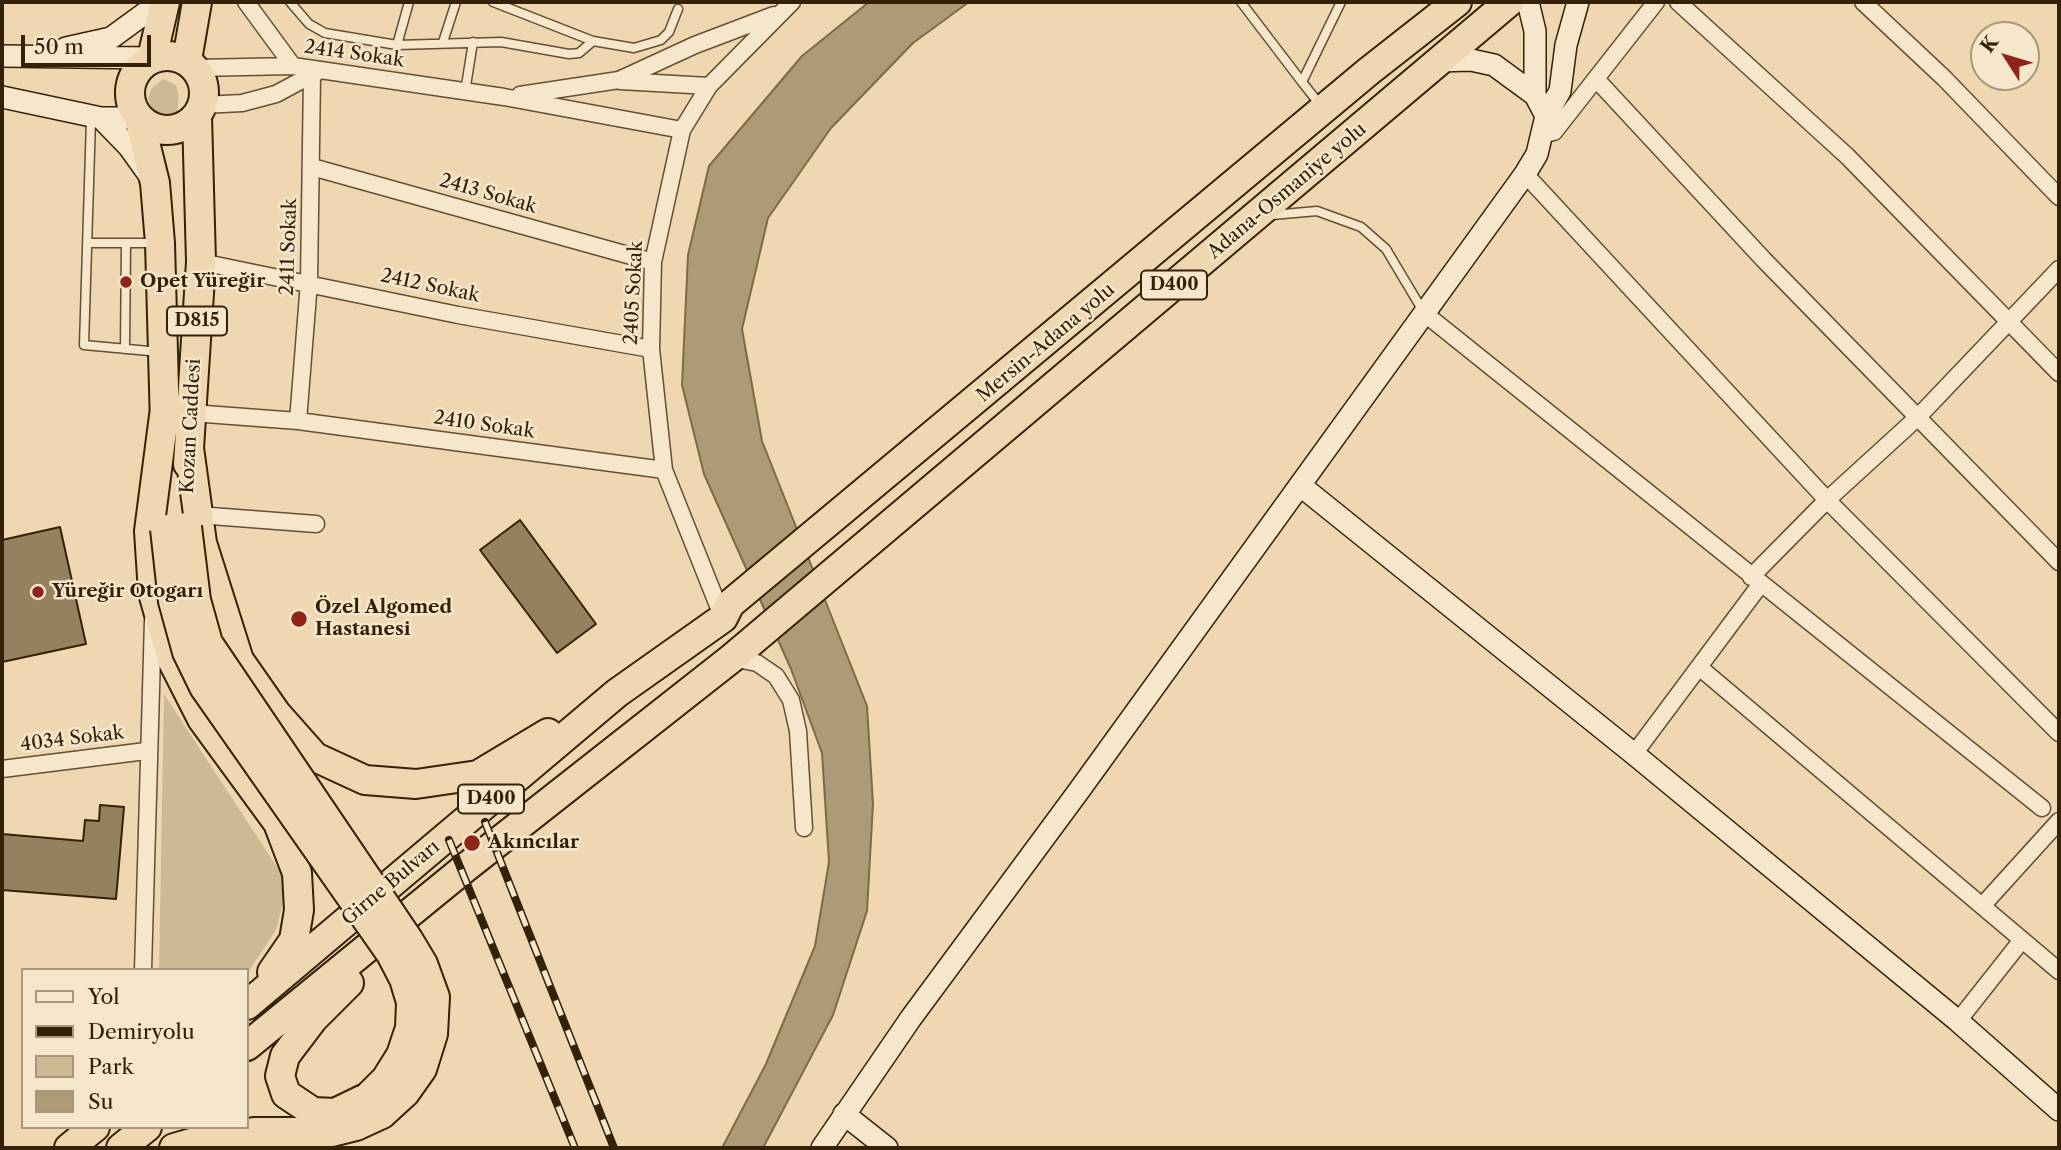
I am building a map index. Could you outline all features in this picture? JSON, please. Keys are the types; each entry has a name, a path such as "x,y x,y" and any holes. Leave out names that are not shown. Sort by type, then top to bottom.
{"highway":[{"name":"D815","path":"139,118 133,108 131,85 135,74 152,58 165,2"},
{"name":"D815","path":"197,2 191,64 202,79 200,110"},
{"name":"Mersin-Adana yolu","path":"727,611 1325,111 1369,71 1457,2"},
{"name":"Adana-Osmaniye yolu","path":"732,657 1509,2"},
{"path":"152,58 164,55 191,64"},
{"path":"139,118 162,130 175,130 200,110"},
{"name":"Kozan Caddesi","path":"178,411 201,262 200,110"},
{"name":"Kozan Caddesi","path":"139,118 155,183 160,243 163,352 189,448 183,524"},
{"path":"178,411 183,524 208,643 408,939 423,964 435,997 433,1034 422,1069 405,1093 375,1105 335,1113 313,1112 302,1106 286,1094 280,1076 285,1056 313,1019 465,867"},
{"path":"178,411 149,531 153,593 173,660 202,719 278,823 297,873 299,910 294,940 250,1002"},
{"path":"183,524 209,570 239,660 276,713 315,757 365,780 416,784 478,775 617,693"},
{"name":"Girne Bulvarı","path":"250,1002 617,693 727,611"},
{"name":"Girne Bulvarı","path":"248,1045 465,867 732,657"},
{"path":"174,1148 205,1139 254,1132 332,1132 356,1126 375,1105"},
{"path":"69,1148 93,1129"},
{"path":"121,1148 145,1129"}],"main road":[{"path":"34,55 111,38 148,11 154,2"},
{"path":"1528,2 1535,31 1535,95 1545,125"},
{"path":"1561,2 1566,44"},
{"path":"822,1148 919,1007 1301,486 1525,174 1560,91 1566,44 1578,2"},
{"path":"2,57 34,55 152,58"},
{"path":"1437,61 1471,60 1494,65 1535,95"},
{"path":"2,97 96,117 139,118"},
{"path":"96,117 129,147 155,183"},
{"path":"1301,486 1634,754 1958,1021 2059,1111"},
{"path":"844,1114 887,1148"}],"street":[{"path":"246,2 293,66"},
{"path":"1545,125 1553,132 1597,80 1656,2"},
{"path":"1678,2 1847,156 2059,373"},
{"path":"1863,2 1944,78 2059,197"},
{"name":"2414 Sokak","path":"504,97 619,80 786,8"},
{"name":"2405 Sokak","path":"727,611 664,470 651,349 653,262 682,130 709,86 786,8"},
{"name":"2414 Sokak","path":"191,64 293,66 315,73 504,97 682,130"},
{"path":"200,110 276,94 315,73"},
{"name":"2411 Sokak","path":"298,421 309,282 315,73"},
{"path":"619,80 709,86"},
{"path":"1597,80 1764,260 2059,562"},
{"name":"2413 Sokak","path":"312,167 653,262"},
{"path":"1525,174 1827,500 2059,733"},
{"name":"2412 Sokak","path":"201,262 309,282 458,315 651,349"},
{"path":"1634,754 1699,667 1756,581 1827,500 1918,416 2059,269"},
{"path":"1424,313 2042,808"},
{"name":"2410 Sokak","path":"178,411 298,421 664,470"},
{"path":"183,524 316,524"},
{"path":"142,968 146,751 153,593"},
{"path":"732,657 757,663 776,676 791,700 798,731 804,828"},
{"path":"1699,667 2059,971"},
{"name":"4034 Sokak","path":"2,769 146,751"},
{"path":"1982,906 2059,821"},
{"path":"1958,1021 2022,940"}],"lane":[{"path":"290,2 309,24 325,33 397,45 443,42 501,43 579,54 593,41"},
{"path":"397,45 409,2"},
{"path":"443,42 456,2"},
{"path":"493,2 593,41 625,48 651,44 669,32 678,9"},
{"path":"1241,2 1325,111"},
{"path":"1302,82 1341,2"},
{"path":"465,92 473,42"},
{"path":"96,117 87,243 84,345 163,352"},
{"path":"1255,217 1317,212 1361,227 1386,249 1424,313"},
{"path":"87,243 160,243"},
{"path":"125,349 126,243"}],"green space":[{"path":"163,79 176,85 179,96 177,113 163,120 152,112 148,99 151,89"},
{"path":"164,694 288,884 276,930 248,972 248,968 159,968"}],"water":[{"path":"869,2 969,2 913,43 831,128 768,218 742,329 762,441 867,706 873,804 867,911 833,1015 763,1148 722,1148 766,1064 815,946 829,862 822,753 791,669 704,474 682,385 688,255 709,166 802,56"}],"building":[{"path":"520,520 596,624 557,653 480,550"},
{"name":"Yüreğir Otogarı","path":"60,527 86,644 2,662 2,540"},
{"path":"100,805 124,807 116,899 2,890 2,834 83,841 85,820 99,821"}],"railway":[{"path":"485,822 614,1148"},
{"path":"449,840 575,1148"}],"place":[{"name":"Opet Yüreğir","path":"126,282"},
{"name":"Yüreğir Otogarı","path":"38,592"},
{"name":"Özel Algomed Hastanesi","path":"299,619"},
{"name":"Akıncılar","path":"472,843"}]}
